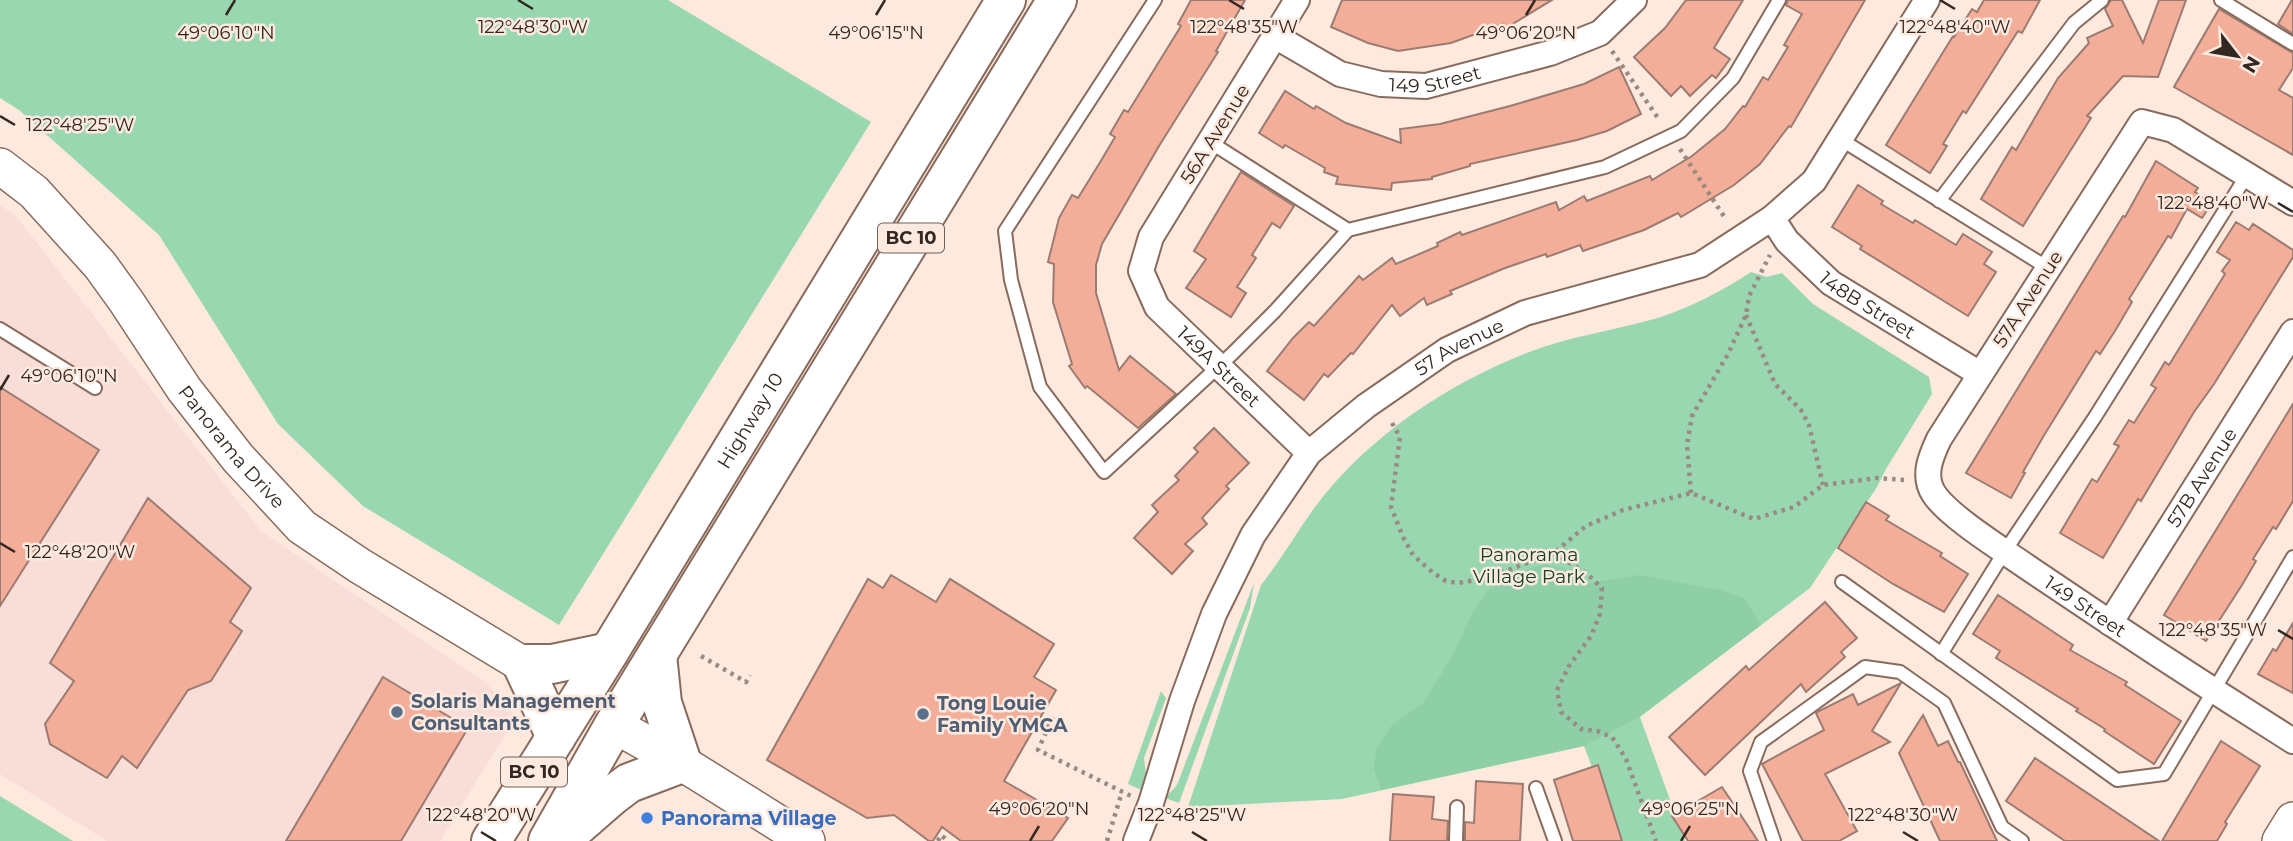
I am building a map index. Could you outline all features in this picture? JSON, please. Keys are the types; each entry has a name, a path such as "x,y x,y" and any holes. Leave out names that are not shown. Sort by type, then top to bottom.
{"highway":[{"name":"Highway 10","path":"491,841 1006,0"},
{"name":"BC 10","path":"548,841 614,725 1057,0"},
{"path":"556,737 522,664 552,664 609,652"},
{"path":"560,841 629,783 682,763 662,703 657,655"},
{"path":"577,702 614,725"}],"street":[{"name":"56A Avenue","path":"1142,271 1151,237 1297,0"},
{"path":"1606,41 1634,0"},
{"name":"57 Avenue","path":"1136,841 1152,803 1182,701 1214,614 1253,535 1309,453 1366,407 1447,350 1525,313 1700,265 1772,218 1814,181 1927,0"},
{"name":"149 Street","path":"1275,36 1340,74 1381,84 1426,86 1606,41"},
{"name":"57A Avenue","path":"1919,480 1939,439 2142,122 2173,130 2247,175"},
{"name":"Panorama Drive","path":"0,166 34,192 100,265 184,389 238,458 302,527 359,566 522,664"},
{"path":"2247,175 2293,204"},
{"name":"148B Street","path":"1772,218 1787,241 1831,283 1980,374"},
{"name":"149A Street","path":"1142,271 1157,307 1309,453"},
{"name":"57B Avenue","path":"2110,623 2293,332"},
{"name":"149 Street","path":"1919,480 1964,522 2005,551 2212,691 2293,741"},
{"path":"614,725 682,763 807,841"},
{"path":"2280,841 2293,820"}],"lane":[{"path":"1155,0 1005,231 1011,280 1040,387 1104,472 1218,368 1275,311 1348,230 1605,167 1681,131 1733,78 1779,0"},
{"path":"1939,201 2074,23 2102,0"},
{"path":"2221,0 2293,44"},
{"path":"1840,139 2048,268"},
{"path":"1210,142 1348,230"},
{"path":"1941,654 2005,551 2095,417 2247,175"},
{"path":"0,329 95,388"},
{"path":"1842,582 2117,780 2164,774 2293,557"},
{"path":"1774,841 1750,771 1760,742 1865,667 1900,672 1944,703 2002,827 2022,841"},
{"path":"1536,788 1555,841"},
{"path":"1456,841 1457,807"}],"path":[{"path":"1606,41 1665,128"},
{"path":"1676,143 1726,218"},
{"path":"1691,493 1687,445 1692,416 1722,366 1746,315 1749,296 1772,252"},
{"path":"1746,315 1775,384 1801,410 1809,425 1823,485"},
{"path":"1392,423 1400,437 1391,507 1413,555 1433,572 1458,583 1473,582 1554,553 1586,526 1623,510 1691,493 1754,519 1794,507 1823,485 1877,478 1919,480"},
{"path":"1554,553 1586,573 1602,587 1600,614 1591,636 1569,666 1557,690 1561,712 1581,729 1612,737 1626,759 1656,841"},
{"path":"701,656 746,682 750,675"},
{"path":"1053,718 1038,750 1122,792 1107,841"},
{"path":"937,841 942,835 948,841"}],"shaded area":[{"path":"0,205 15,215 261,531 485,682 516,716 440,841 107,841 0,774"}],"green space":[{"path":"0,0 668,0 871,122 559,625 363,506 278,424 159,235 19,110 0,98"},
{"name":"Panorama Village Park","path":"1751,272 1767,277 1782,273 1813,304 1929,377 1932,394 1877,487 1810,588 1640,717 1685,841 1620,841 1584,746 1342,799 1188,807 1261,585 1315,507 1360,457 1413,414 1471,378 1548,345 1673,313 1729,286"},
{"path":"1544,564 1563,568 1584,584 1639,575 1720,590 1744,598 1761,625 1639,717 1584,746 1381,790 1374,770 1376,749 1392,725 1423,703 1451,658 1474,610 1488,590 1516,573"},
{"path":"1254,583 1250,608 1179,803 1165,798 1177,785"},
{"path":"1161,691 1166,698 1144,758 1146,775 1141,790 1128,784"},
{"path":"0,796 73,841 0,841"}],"building":[{"path":"1191,0 1245,0 1216,51 1218,52 1102,244 1096,265 1096,293 1119,370 1130,356 1176,394 1138,428 1087,386 1085,388 1069,366 1072,364 1053,302 1054,264 1048,262 1059,218 1072,195 1078,198 1099,164 1115,137 1110,134 1124,110 1128,112 1181,26 1178,24"},
{"path":"1342,0 1552,0 1506,28 1503,24 1451,43 1398,51 1368,43 1331,27"},
{"path":"1686,0 1743,0 1714,48 1730,59 1716,78 1712,75 1690,96 1681,86 1671,96 1634,57 1665,28"},
{"path":"1788,0 1865,0 1791,127 1789,126 1760,164 1734,185 1681,217 1678,213 1644,230 1583,251 1580,245 1505,268 1450,291 1452,294 1427,305 1424,298 1400,316 1392,305 1353,354 1328,377 1324,374 1304,400 1267,371 1293,338 1309,322 1314,326 1359,276 1363,280 1392,258 1396,264 1438,246 1437,243 1460,232 1462,235 1556,202 1559,210 1584,196 1587,201 1650,176 1652,180 1692,156 1725,129 1743,106 1745,107 1763,77 1768,80 1788,47 1784,45 1802,14 1786,5"},
{"path":"1984,0 2040,0 2022,33 2018,31 1966,113 1963,111 1943,144 1947,146 1930,173 1886,145 1953,36 1972,9 1977,12"},
{"path":"2111,0 2122,0 2143,43 2159,0 2186,0 2158,77 2123,76 2087,116 2091,118 2023,226 1981,199 2012,147 2016,150 2058,78 2089,43 2087,38 2113,26 2105,9"},
{"path":"2293,0 2293,34 2278,24"},
{"path":"2219,9 2293,53 2293,68 2279,90 2293,98 2293,155 2174,87"},
{"path":"1619,67 1641,114 1607,131 1577,140 1470,164 1432,179 1392,183 1391,190 1336,184 1338,177 1324,172 1325,168 1259,133 1285,91 1314,109 1316,106 1346,123 1401,143 1400,129 1440,124 1510,106 1584,84"},
{"path":"2156,161 2198,188 2195,192 2212,203 2202,218 2187,209 2171,238 2168,236 2129,299 2132,302 2115,331 2100,354 2096,351 2043,437 2011,498 1966,473 2123,216 2125,217"},
{"path":"1241,172 1294,206 1280,228 1272,223 1252,255 1256,258 1237,287 1246,293 1231,317 1186,288 1206,259 1194,251"},
{"path":"1858,185 1883,201 1881,204 1913,223 1915,220 1956,245 1963,234 1992,252 1984,264 1996,272 1968,316 1860,249 1862,246 1832,227"},
{"path":"2236,222 2249,230 2253,224 2293,250 2293,257 2103,558 2060,533 2092,479 2097,482 2119,446 2114,444 2129,420 2134,423 2156,388 2151,385 2165,362 2169,365 2225,274 2222,271 2230,260 2217,252"},
{"path":"0,387 99,450 0,606"},
{"path":"2293,404 2293,501 2253,559 2256,561 2206,641 2164,615"},
{"path":"1214,428 1249,463 1226,486 1229,489 1202,518 1207,524 1185,544 1193,551 1172,574 1134,538 1158,512 1152,505 1179,480 1175,476 1198,452 1194,448"},
{"path":"148,498 251,588 230,622 242,631 211,681 188,690 137,768 122,756 107,778 50,744 45,724 74,681 50,663"},
{"path":"1866,502 1889,516 1886,520 1942,553 1940,556 1968,574 1944,612 1893,584 1838,548"},
{"path":"891,575 936,602 950,579 1054,644 1034,677 1056,690 1004,781 1068,818 1052,841 961,841 942,827 933,841 929,841 894,815 867,818 767,760 868,579 883,588"},
{"path":"1998,595 2073,645 2070,650 2127,682 2125,685 2181,721 2154,764 2076,711 2078,709 1996,658 2000,651 1973,634"},
{"path":"1825,602 1857,638 1841,652 1845,657 1806,692 1801,684 1705,775 1669,737 1746,666 1749,670"},
{"path":"2293,623 2293,693 2258,674"},
{"path":"383,677 468,728 401,841 286,841"},
{"path":"1901,683 1872,731 1890,742 1825,774 1857,831 1839,841 1803,841 1762,764 1824,730 1816,713 1819,711 1853,694 1858,705"},
{"path":"1923,715 1938,746 1948,741 1997,841 1940,841 1899,753"},
{"path":"2221,741 2260,766 2225,822 2227,824 2217,841 2162,841"},
{"path":"2035,758 2159,841 2065,841 2006,801"},
{"path":"1598,765 1622,841 1573,841 1554,780"},
{"path":"1476,781 1523,784 1520,841 1465,841 1465,822 1474,823"},
{"path":"1722,787 1758,841 1688,841 1672,816"},
{"path":"1393,794 1434,797 1432,819 1448,821 1447,841 1390,841"}],"place":[{"name":"Solaris Management Consultants","path":"397,712"},
{"name":"Tong Louie Family YMCA","path":"923,714"},
{"name":"Panorama Village","path":"647,818"}]}
